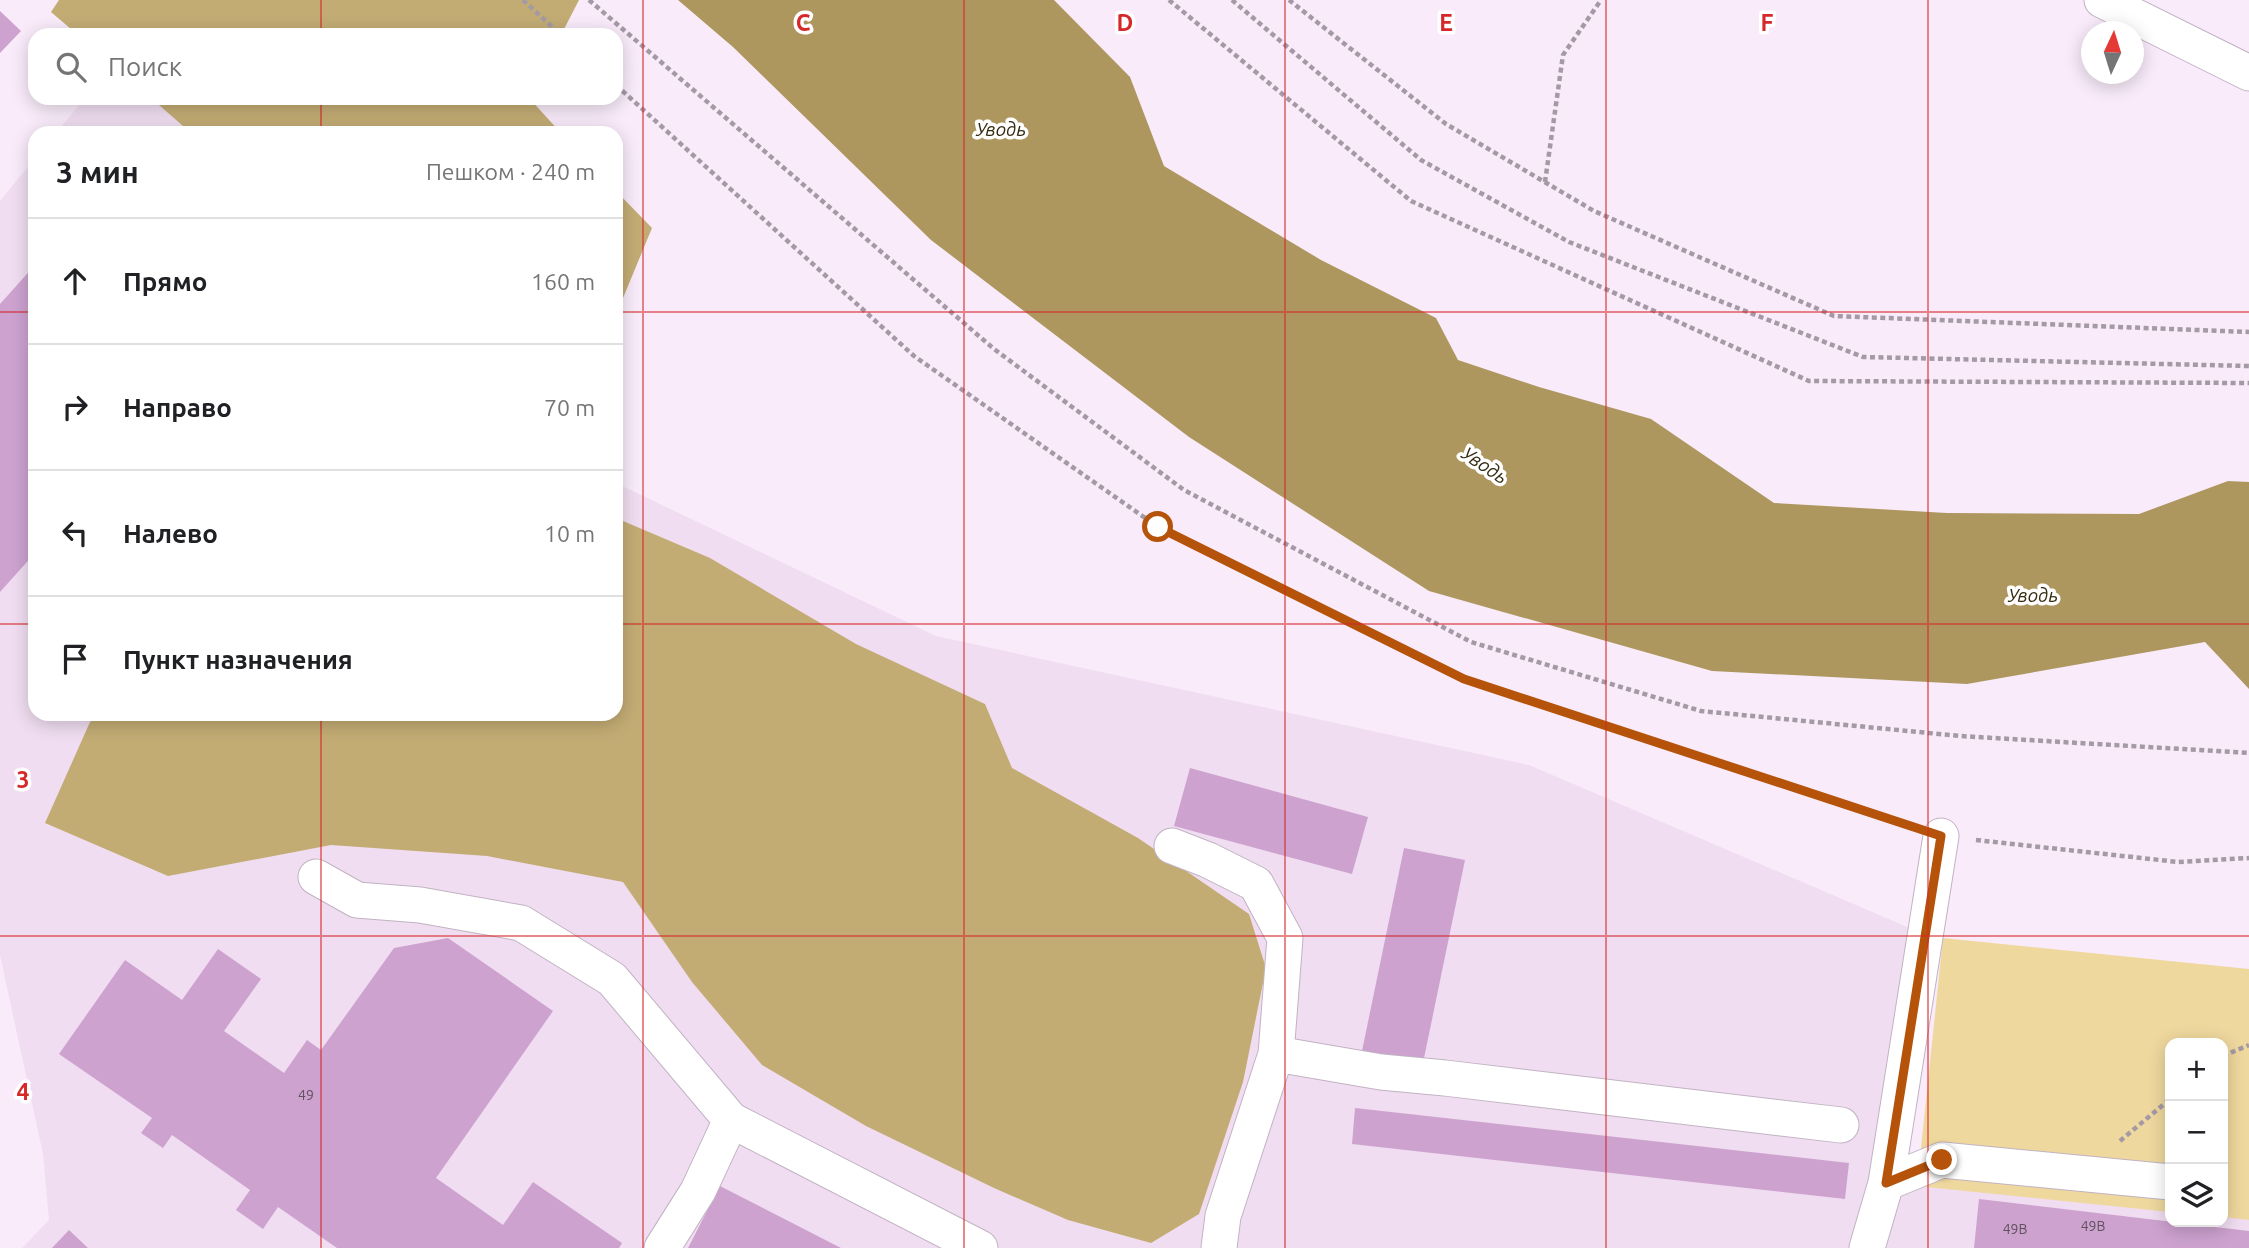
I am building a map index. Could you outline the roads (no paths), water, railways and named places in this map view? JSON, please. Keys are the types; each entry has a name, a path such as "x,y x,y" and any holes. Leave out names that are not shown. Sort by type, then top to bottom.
{"street":[{"path":"2102,0 2249,74"},
{"path":"1867,1248 1886,1183 1941,836"},
{"path":"1172,846 1256,884 1285,937 1276,1054 1223,1216 1219,1248"},
{"path":"316,877 356,900 420,905 521,923 612,979 731,1120 980,1248"},
{"path":"1276,1054 1381,1072 1841,1125"},
{"path":"662,1248 698,1191 731,1120"},
{"path":"1886,1183 1942,1160 2165,1181"}],"water":[{"name":"Уводь","path":"678,0 1054,0 1130,77 1164,166 1321,260 1436,318 1458,360 1539,387 1651,419 1774,503 1947,513 2139,514 2228,481 2249,482 2249,689 2205,642 1967,684 1712,671 1429,591 1189,437 931,240 733,47"}]}
